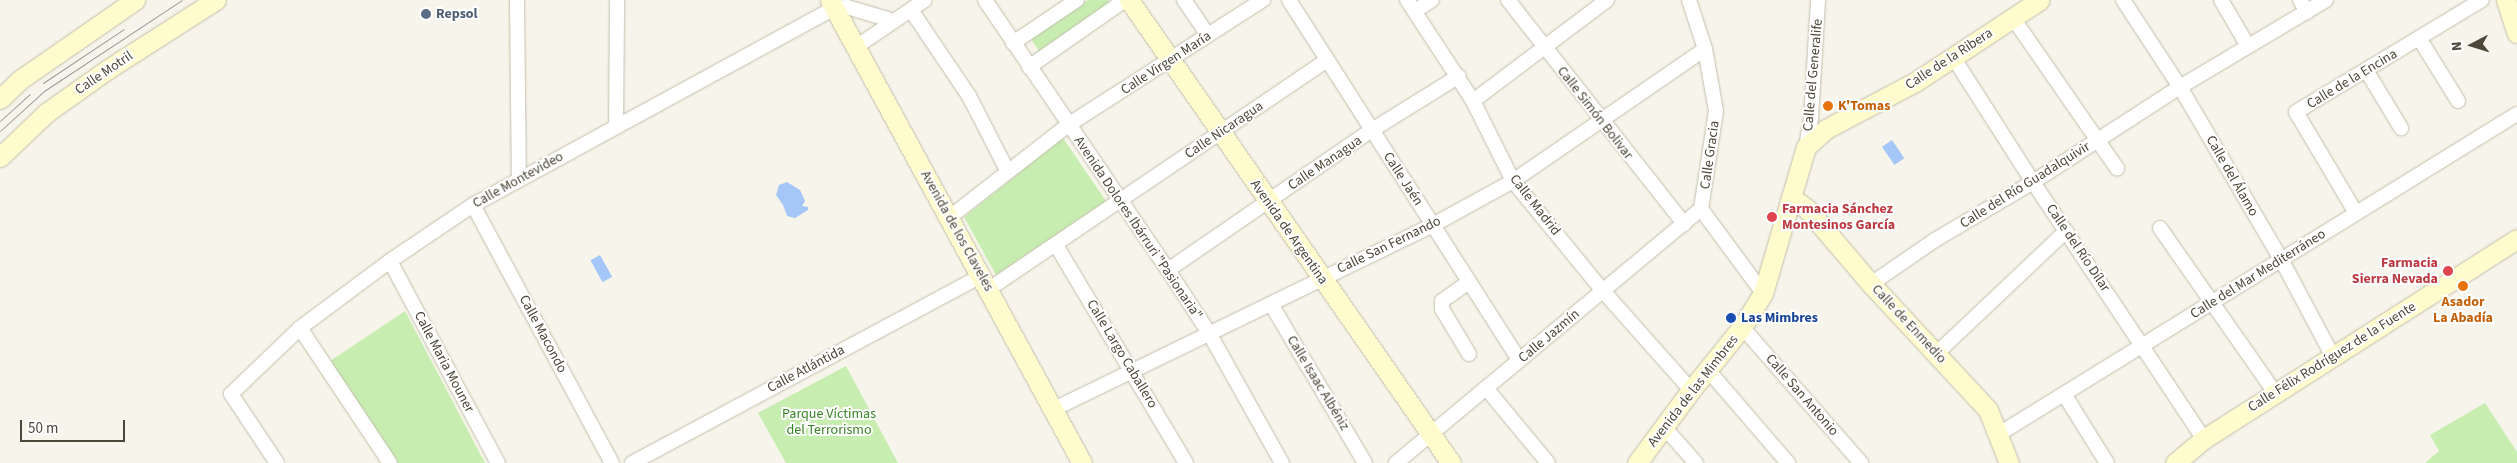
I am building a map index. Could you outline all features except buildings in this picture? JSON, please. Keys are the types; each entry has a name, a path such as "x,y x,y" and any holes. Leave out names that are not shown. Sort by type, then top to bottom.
{"street":[{"path":"0,99 21,79 135,0"},
{"name":"Calle Motril","path":"0,157 46,113 108,69 216,0"},
{"path":"517,0 519,179"},
{"path":"616,126 617,0"},
{"path":"856,47 924,0"},
{"name":"Avenida Dolores Ibárruri \"Pasionaria\"","path":"985,0 1209,333 1282,463"},
{"path":"1013,43 1077,0"},
{"path":"1029,67 1127,0"},
{"name":"Avenida de Argentina","path":"1127,0 1451,463"},
{"path":"1184,0 1208,35"},
{"name":"Calle Virgen María","path":"950,217 1068,125 1264,0"},
{"name":"Calle Jaén","path":"1289,0 1519,360"},
{"path":"1411,6 1432,0"},
{"name":"Calle Simón Bolivar","path":"1508,0 1600,120 1684,224"},
{"path":"1473,100 1607,0"},
{"name":"Calle Gracia","path":"1689,0 1705,50 1716,111 1701,210"},
{"name":"Calle del Generalife","path":"1763,293 1806,146 1811,119 1818,0"},
{"name":"Calle del Álamo","path":"2123,0 2180,87 2281,259 2333,357"},
{"path":"2221,0 2248,46"},
{"name":"Calle del Río Guadalquivir","path":"1871,284 1935,240 2033,182 2180,87 2248,46 2304,6 2326,0"},
{"name":"Calle de la Encina","path":"2356,213 2296,112 2482,0"},
{"path":"2506,0 2517,33"},
{"name":"Calle de la Ribera","path":"1806,146 1826,129 1893,95 1954,57 2035,1"},
{"path":"832,4 894,21"},
{"name":"Calle Montevideo","path":"277,463 231,394 300,328 390,261 473,204 832,4"},
{"name":"Avenida de los Claveles","path":"832,4 950,217 1082,463"},
{"name":"Calle Madrid","path":"1411,6 1473,100 1513,181 1603,291 1691,390"},
{"path":"911,10 969,96 1008,172"},
{"path":"2013,18 2096,141 2117,168"},
{"path":"2419,38 2458,101"},
{"name":"Calle San Fernando","path":"1054,408 1433,225 1513,181 1705,50"},
{"name":"Calle del Río Dílar","path":"1954,57 2033,182 2204,439"},
{"name":"Calle Nicaragua","path":"1056,245 1327,60"},
{"path":"2366,70 2402,128"},
{"name":"Calle Managua","path":"1168,270 1372,130 1458,76"},
{"name":"Calle del Mar Mediterráneo","path":"1999,434 2517,114"},
{"name":"Calle de Enmedio","path":"1791,197 1808,210 1871,284 1988,410 2009,463"},
{"name":"Calle Macondo","path":"473,204 612,463"},
{"path":"1701,210 1763,293"},
{"name":"Calle Jazmín","path":"1396,463 1701,210"},
{"path":"2160,228 2276,393"},
{"path":"1936,354 2066,231"},
{"name":"Calle Félix Rodríguez de la Fuente","path":"2175,463 2204,439 2517,239"},
{"name":"Calle Atlántida","path":"632,463 1056,245"},
{"name":"Calle Largo Caballero","path":"1056,245 1186,463"},
{"name":"Calle Maria Mouner","path":"390,261 498,463"},
{"path":"1469,282 1442,301 1442,309 1469,354"},
{"name":"Avenida de las Mimbres","path":"1637,463 1691,390 1742,328 1763,293"},
{"name":"Calle Isaac Albéniz","path":"1271,304 1366,463"},
{"path":"300,328 390,463"},
{"name":"Calle San Antonio","path":"1742,328 1861,463"},
{"path":"1708,370 1788,463"},
{"path":"1486,388 1548,463"},
{"path":"2064,394 2107,463"},
{"path":"1664,426 1696,463"}],"green space":[{"path":"1088,0 1108,0 1110,3 1039,51 1031,39"},
{"path":"1063,138 1106,201 996,275 964,217"},
{"path":"405,311 485,463 398,463 330,361"},
{"name":"Parque Víctimas del Terrorismo","path":"846,366 898,463 786,463 758,413"},
{"path":"2485,403 2517,452 2517,463 2425,463 2439,451 2430,435"}],"water":[{"path":"1892,140 1904,158 1894,165 1882,147"},
{"path":"787,182 800,190 805,201 802,206 808,207 808,210 795,218 787,216 783,205 776,195 779,185"},
{"path":"600,255 612,277 602,282 590,260"}],"tram line":[{"path":"0,131 44,91 182,0"},
{"path":"43,83 124,29"},
{"path":"0,121 30,94"}],"place":[{"name":"Repsol","path":"426,14"},
{"name":"K'Tomas","path":"1828,106"},
{"name":"Farmacia Sánchez Montesinos García","path":"1772,217"},
{"name":"Farmacia Sierra Nevada","path":"2448,271"},
{"name":"Asador La Abadía","path":"2463,286"},
{"name":"Las Mimbres","path":"1731,318"}]}
